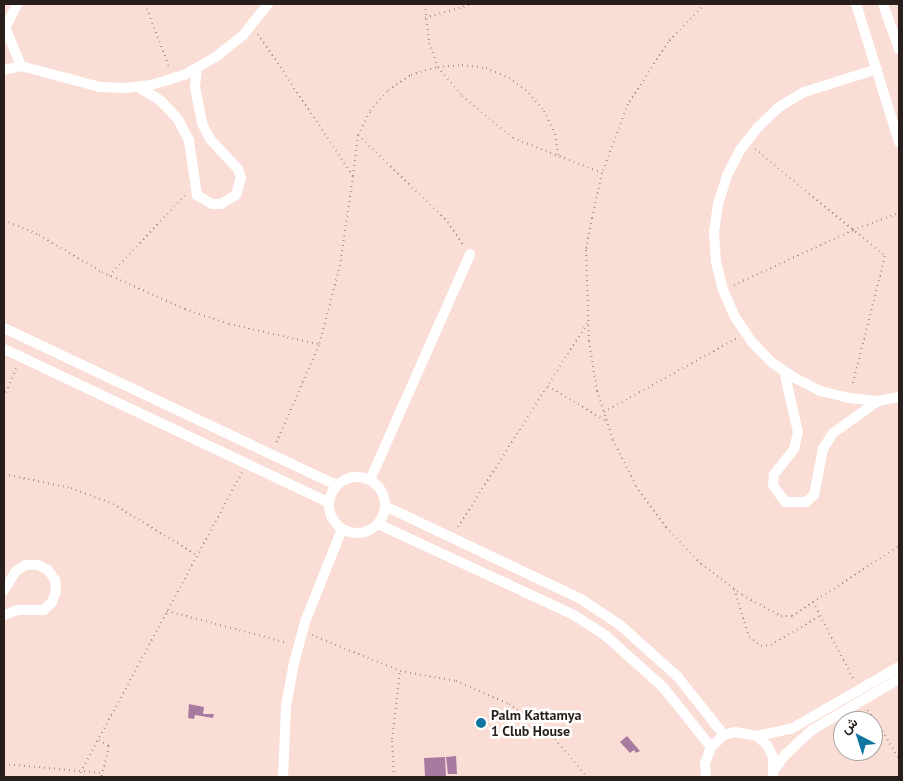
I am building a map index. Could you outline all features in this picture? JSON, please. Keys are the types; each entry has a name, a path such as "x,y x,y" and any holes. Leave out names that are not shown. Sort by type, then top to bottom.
{"street":[{"path":"17,4 4,28 21,66"},
{"path":"4,70 21,66 92,85 138,87 174,78 216,57 252,25 268,4"},
{"path":"856,4 899,142"},
{"path":"882,4 899,48"},
{"path":"138,87 161,101 178,119 189,141 194,186 204,201 221,204 236,195 241,178 238,169 210,140 202,123 195,87 197,68"},
{"path":"877,69 804,92 779,107 746,142 727,176 718,204 714,233 716,262 723,290 746,333 784,371 821,391 849,398 878,401 899,397"},
{"path":"370,480 469,256"},
{"path":"4,328 336,485"},
{"path":"4,349 328,502"},
{"path":"784,371 798,432 794,449 774,475 773,485 785,502 806,502 814,495 823,449 833,433 878,401"},
{"path":"353,477 370,480 380,488 385,506 378,524 361,533 342,529 333,520 328,502 336,485 353,477"},
{"path":"385,506 581,598 620,625 677,676 724,735"},
{"path":"378,524 574,615 598,631 663,687 711,747"},
{"path":"283,777 286,706 299,646 342,529"},
{"path":"4,590 16,571 26,565 38,565 48,570 55,580 56,591 52,602 44,610 18,610 4,615"},
{"path":"706,777 705,763 711,747 724,735 735,732 757,736 791,729 899,667"},
{"path":"774,774 785,755 812,730 899,679"},
{"path":"757,736 767,745 773,757 774,774"}],"path":[{"path":"145,4 174,78"},
{"path":"425,4 425,18 438,67 462,96 513,138 602,173"},
{"path":"425,18 473,4"},
{"path":"705,4 668,42 647,72 628,104 602,173 586,250 588,321 597,391 607,422 636,486 666,527 701,564 734,589 784,617 813,602 899,546"},
{"path":"252,25 352,176"},
{"path":"271,454 319,345 340,264 358,135 370,111 388,90 411,75 438,67 462,65 486,68 509,78 529,92 544,111 555,134 560,158"},
{"path":"358,135 448,222 469,256"},
{"path":"746,142 885,256 849,398"},
{"path":"109,276 194,186"},
{"path":"723,290 853,230 899,213"},
{"path":"4,220 39,235 109,276 177,306 229,324 319,345"},
{"path":"451,538 588,321"},
{"path":"604,412 746,333"},
{"path":"4,397 21,357"},
{"path":"548,386 607,422"},
{"path":"78,777 246,463"},
{"path":"4,474 71,488 113,504 197,555"},
{"path":"734,589 747,633 756,644 771,645 820,616"},
{"path":"813,602 860,690"},
{"path":"167,611 299,646"},
{"path":"303,631 400,671 456,681 509,704 554,739 588,777"},
{"path":"394,777 392,739 400,671"},
{"path":"862,701 899,758"},
{"path":"99,740 109,745 100,777"},
{"path":"4,764 102,773"}],"shaded area":[{"path":"189,704 204,707 203,714 214,714 213,718 195,715 194,719 188,718"},
{"path":"627,736 640,751 636,753 634,750 630,753 620,742"},
{"path":"456,756 457,774 448,774 446,757"},
{"path":"445,757 446,777 425,777 424,758"}],"place":[{"name":"Palm Kattamya 1 Club House","path":"481,723"}]}
